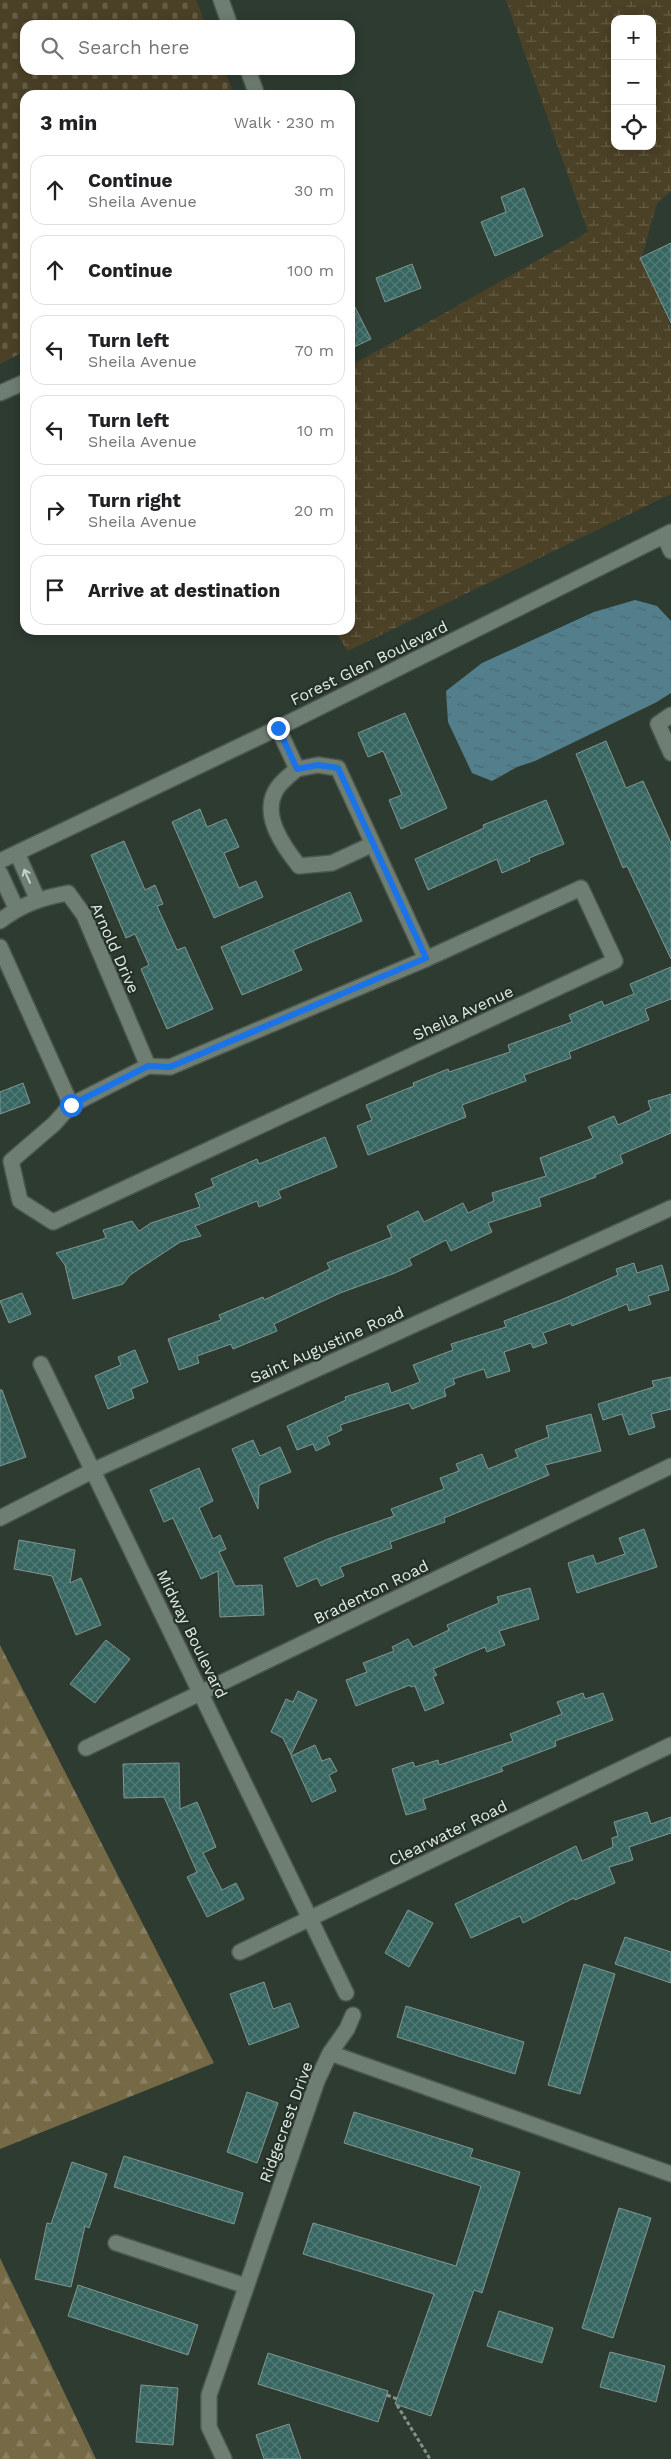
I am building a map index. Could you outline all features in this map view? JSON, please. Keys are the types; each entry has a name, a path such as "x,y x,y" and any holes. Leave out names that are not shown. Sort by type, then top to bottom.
{"street":[{"path":"221,0 228,20"},
{"path":"250,75 255,90"},
{"path":"0,393 20,384"},
{"path":"667,534 671,551"},
{"name":"Forest Glen Boulevard","path":"0,860 278,728 667,534"},
{"path":"671,715 658,724 671,753"},
{"path":"278,728 297,769"},
{"path":"148,1066 170,1067 426,958 338,768 318,765 297,769 275,790 270,809 282,844 299,866 332,863 373,844"},
{"path":"0,921 16,908 37,898 17,853"},
{"path":"0,873 16,908"},
{"name":"Sheila Avenue","path":"148,1066 71,1105 54,1124 11,1161 20,1201 53,1222 616,961 581,888 426,958"},
{"name":"Arnold Drive","path":"37,898 68,893 84,915 148,1066"},
{"path":"0,947 71,1105"},
{"name":"Saint Augustine Road","path":"0,1518 92,1471 671,1208"},
{"name":"Midway Boulevard","path":"41,1364 346,1993"},
{"name":"Bradenton Road","path":"86,1748 671,1466"},
{"name":"Clearwater Road","path":"240,1952 671,1745"},
{"path":"330,2053 347,2028 353,2015"},
{"name":"Ridgecrest Drive","path":"224,2459 209,2427 209,2395 317,2081 330,2053 671,2174"},
{"path":"116,2243 246,2286"}],"path":[{"path":"387,2395 397,2399"},
{"path":"398,2405 430,2459"}],"green space":[{"path":"0,0 196,0 204,20 20,20 20,75 226,75 233,90 20,90 20,354 0,364"},
{"path":"506,0 671,0 671,191 657,203 641,260 671,326 671,494 348,651 337,635 355,635 355,363 588,232"},
{"path":"0,1645 214,2063 0,2149"},
{"path":"0,2258 96,2459 0,2459"}],"water":[{"path":"635,600 657,606 671,621 671,693 655,703 535,761 517,767 492,781 472,773 448,722 446,691 482,663 594,612"}],"building":[{"path":"524,188 543,236 495,256 481,222 506,212 501,197"},
{"path":"671,243 671,323 640,258"},
{"path":"412,264 421,288 385,302 376,278"},
{"path":"355,307 371,339 355,347"},
{"path":"405,713 447,808 401,829 389,800 402,795 383,751 368,757 358,733"},
{"path":"606,741 626,788 643,781 671,843 671,959 627,866 623,868 576,754"},
{"path":"546,800 564,844 529,858 530,861 502,873 497,859 428,890 415,859 484,828 483,825"},
{"path":"200,809 207,827 226,819 239,847 224,853 239,888 256,881 263,897 214,918 172,822"},
{"path":"124,841 145,890 155,885 163,904 157,906 177,950 185,947 213,1009 167,1029 141,969 149,965 135,934 126,938 91,855"},
{"path":"350,892 362,921 293,950 302,970 242,995 221,947"},
{"path":"671,967 671,999 645,1009 649,1020 569,1052 571,1058 524,1075 526,1081 462,1105 466,1117 368,1155 357,1126 372,1120 366,1105 414,1086 413,1083 448,1069 449,1072 510,1052 508,1045 572,1022 569,1015 602,1001 604,1006 634,994 630,984"},
{"path":"23,1083 30,1103 0,1114 0,1092"},
{"path":"671,1094 671,1133 620,1155 623,1163 595,1175 596,1177 539,1198 541,1206 488,1223 492,1232 451,1251 446,1240 409,1259 412,1265 340,1293 274,1324 277,1331 233,1349 231,1344 197,1356 199,1363 179,1370 168,1339 221,1320 219,1315 263,1297 264,1300 330,1269 327,1263 392,1237 387,1226 418,1211 424,1222 463,1203 468,1213 494,1201 492,1193 546,1176 540,1158 593,1138 588,1127 614,1116 618,1125 651,1110 648,1101"},
{"path":"325,1137 337,1167 278,1191 281,1198 259,1207 257,1201 195,1226 201,1236 180,1242 130,1275 123,1284 73,1299 65,1265 56,1253 106,1238 103,1230 132,1221 139,1231 151,1223 200,1207 195,1194 214,1186 211,1179 257,1159 259,1164"},
{"path":"634,1263 637,1273 662,1265 669,1290 648,1296 651,1304 629,1311 627,1304 572,1326 571,1323 543,1333 547,1343 533,1348 531,1343 504,1352 510,1371 487,1378 484,1369 453,1379 455,1384 444,1389 446,1396 412,1409 409,1403 340,1425 342,1430 327,1437 330,1444 316,1451 313,1444 297,1450 287,1426 346,1400 345,1397 388,1383 391,1393 420,1382 413,1365 453,1350 451,1344 506,1327 504,1321 561,1300 618,1275 616,1269"},
{"path":"22,1293 31,1314 9,1323 0,1301"},
{"path":"135,1350 148,1382 131,1389 134,1398 108,1409 95,1376 121,1365 118,1357"},
{"path":"671,1377 671,1409 651,1414 655,1427 629,1435 622,1414 603,1420 598,1404 654,1387 652,1381"},
{"path":"0,1390 2,1390 26,1457 0,1466"},
{"path":"591,1414 601,1451 545,1465 549,1475 444,1518 445,1522 390,1542 392,1548 340,1567 344,1576 321,1586 317,1578 297,1587 284,1558 328,1539 394,1516 391,1509 444,1489 440,1478 459,1471 456,1464 482,1454 488,1469 518,1457 515,1450 549,1437 546,1426"},
{"path":"253,1440 260,1456 280,1447 291,1472 259,1485 258,1509 232,1449"},
{"path":"199,1468 213,1501 199,1508 213,1539 220,1535 226,1549 219,1552 235,1586 262,1585 264,1615 220,1617 218,1571 201,1579 173,1518 164,1522 150,1490"},
{"path":"644,1529 657,1567 577,1593 568,1563 593,1555 596,1564 625,1554 619,1538"},
{"path":"19,1540 75,1550 70,1583 81,1578 101,1625 76,1635 52,1576 14,1569"},
{"path":"530,1588 539,1619 499,1631 505,1645 487,1652 485,1647 433,1669 437,1675 433,1677 444,1703 425,1711 415,1686 411,1687 410,1685 356,1706 346,1680 367,1672 363,1663 394,1651 392,1647 408,1639 413,1647 449,1630 447,1625 499,1603 497,1597"},
{"path":"106,1640 130,1659 95,1703 70,1684"},
{"path":"298,1691 317,1700 291,1755 283,1738 271,1732 286,1699 293,1702"},
{"path":"583,1693 585,1699 603,1693 613,1720 555,1741 556,1746 501,1767 503,1771 423,1799 426,1809 406,1815 392,1769 413,1762 415,1767 438,1760 439,1765 513,1741 510,1734 562,1714 557,1702"},
{"path":"315,1745 322,1761 330,1758 337,1771 329,1775 336,1791 312,1802 291,1756"},
{"path":"179,1763 180,1809 197,1802 216,1847 203,1853 222,1890 236,1883 244,1899 207,1917 187,1877 197,1872 164,1797 124,1798 123,1764"},
{"path":"647,1812 651,1824 671,1817 671,1833 629,1847 633,1860 609,1867 615,1883 575,1900 574,1898 523,1923 520,1916 471,1938 455,1904 576,1846 582,1861 613,1847 612,1838 618,1836 614,1822"},
{"path":"408,1910 433,1923 409,1967 385,1953"},
{"path":"625,1937 671,1952 671,1983 615,1964"},
{"path":"584,1964 615,1974 580,2094 548,2085"},
{"path":"264,1982 273,2009 290,2003 299,2027 249,2045 230,1994"},
{"path":"406,2006 524,2042 515,2074 397,2037"},
{"path":"247,2092 278,2103 257,2163 227,2152"},
{"path":"354,2112 473,2149 470,2157 520,2172 482,2293 474,2290 431,2416 395,2404 434,2294 303,2254 313,2223 456,2266 481,2186 344,2143"},
{"path":"124,2156 243,2193 234,2224 114,2187"},
{"path":"72,2162 107,2174 89,2228 85,2226 71,2287 35,2279 47,2223 51,2224"},
{"path":"619,2208 651,2218 613,2338 582,2328"},
{"path":"78,2285 198,2325 188,2355 68,2316"},
{"path":"499,2311 553,2328 542,2363 487,2346"},
{"path":"610,2352 665,2366 656,2402 600,2387"},
{"path":"268,2353 388,2391 378,2422 258,2384"},
{"path":"141,2385 178,2388 173,2445 136,2442"},
{"path":"289,2424 301,2459 264,2459 256,2435"}],"route":[{"path":"71,1105 148,1066 170,1067 426,958 338,768 318,765 297,769 278,728"}]}
